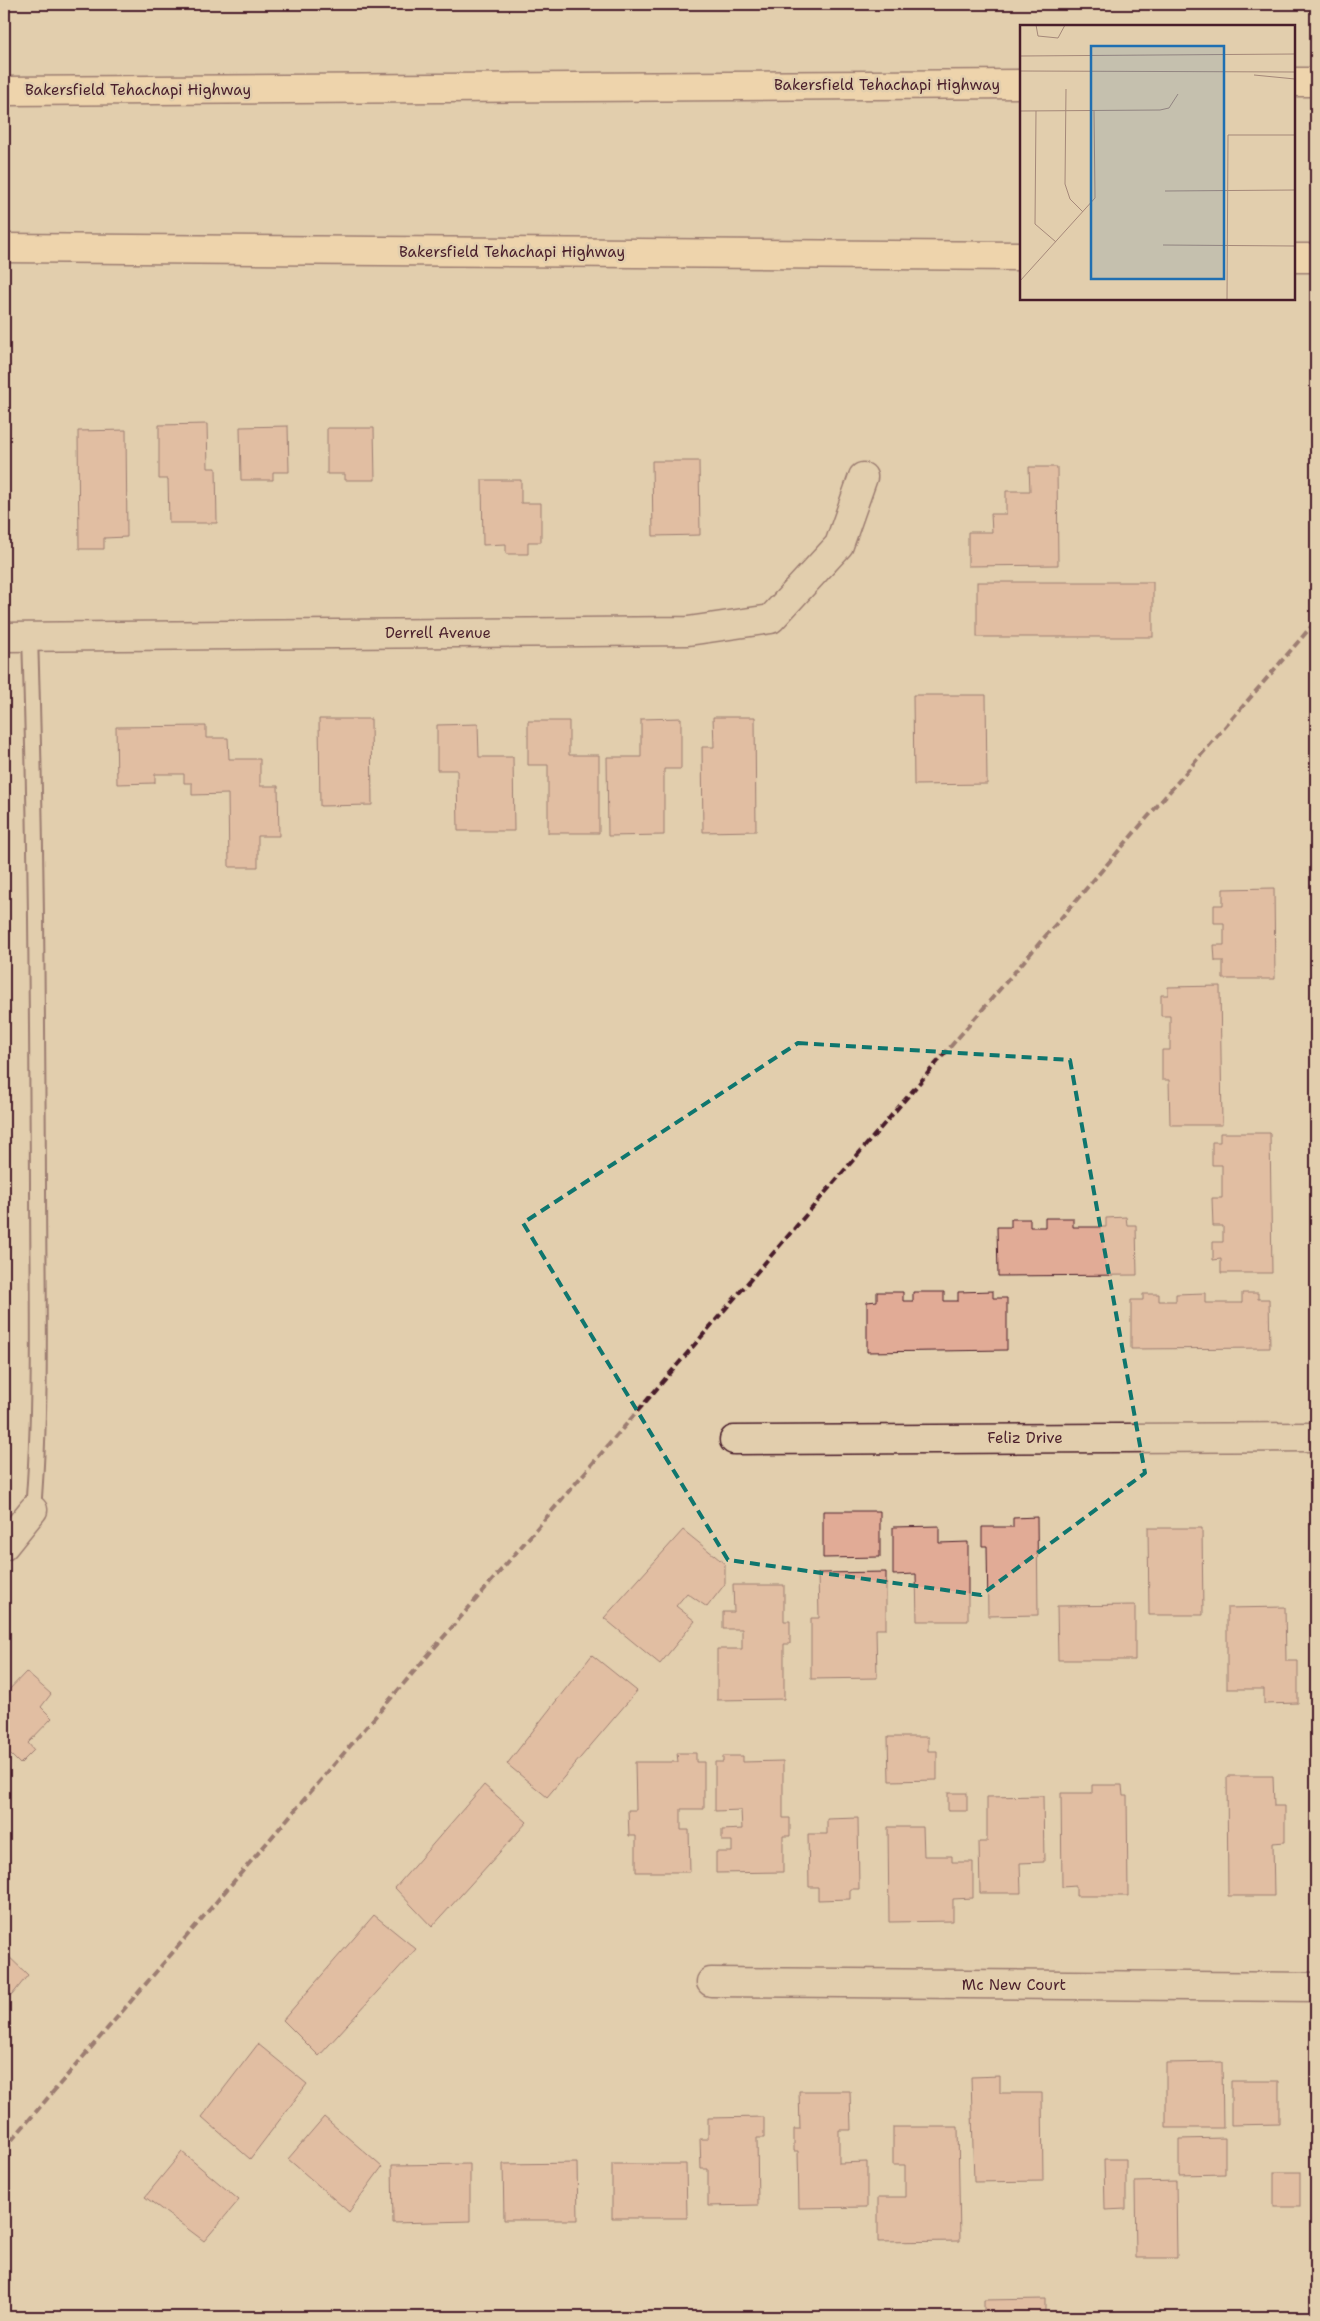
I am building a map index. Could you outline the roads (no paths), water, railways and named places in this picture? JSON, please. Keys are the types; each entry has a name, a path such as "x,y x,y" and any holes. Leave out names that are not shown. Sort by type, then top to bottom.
{"highway":[{"path":"1295,82 1316,82"},
{"name":"Bakersfield Tehachapi Highway","path":"4,91 1020,84"},
{"name":"Bakersfield Tehachapi Highway","path":"4,248 1020,256"},
{"path":"1295,258 1316,258"}],"street":[{"name":"Derrell Avenue","path":"4,637 688,631 771,619 838,544 863,476"},
{"name":"Feliz Drive","path":"734,1440 1316,1437"},
{"path":"4,1546 33,1510"},
{"name":"Mc New Court","path":"711,1982 1316,1987"}],"lane":[{"path":"30,637 36,832 38,1076 38,1445 33,1510"}],"railway":[{"path":"4,2149 1316,621"}]}
